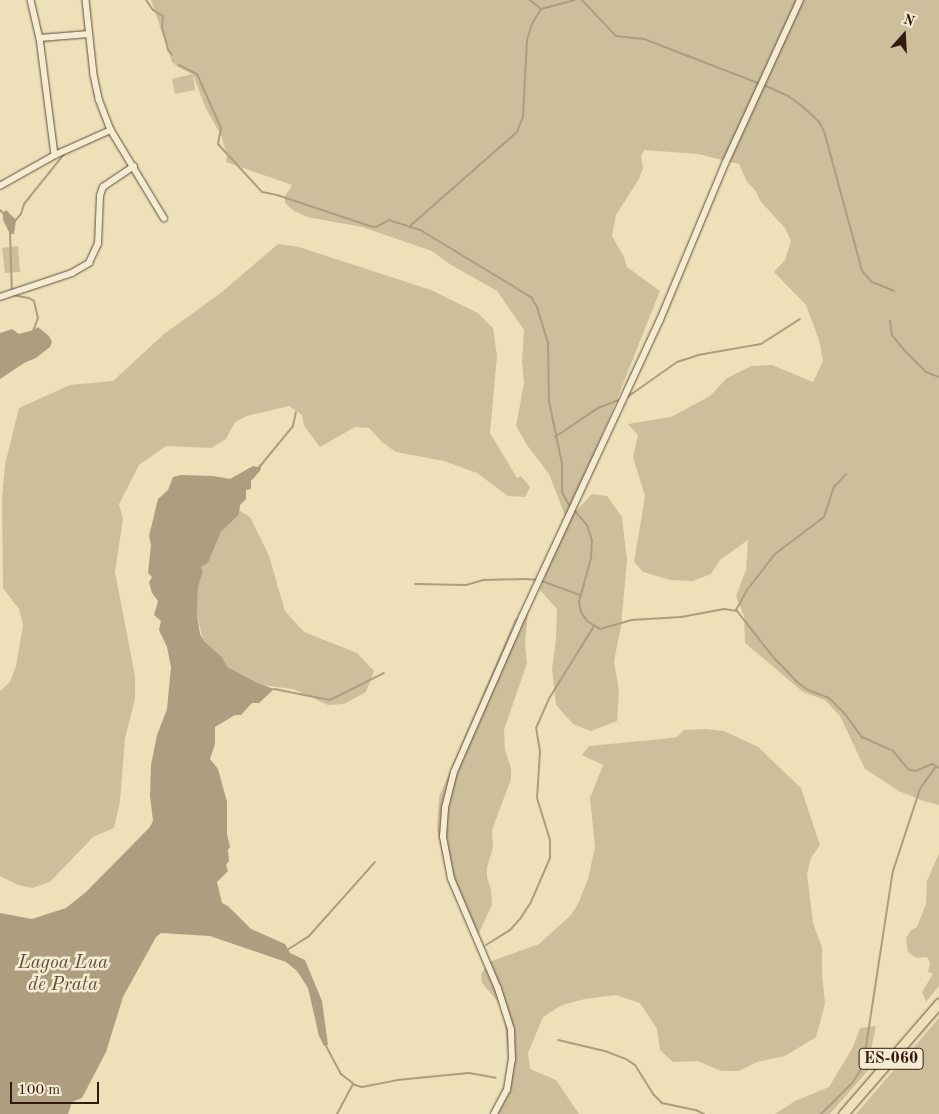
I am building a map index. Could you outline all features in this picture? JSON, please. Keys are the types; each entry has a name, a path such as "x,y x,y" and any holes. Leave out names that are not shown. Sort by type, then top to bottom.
{"main road":[{"name":"ES-060","path":"843,1114 939,1003"}],"street":[{"path":"31,0 40,38 55,155"},
{"path":"86,0 99,99 111,130 164,218"},
{"path":"494,1114 507,1090 512,1060 510,1030 498,989 451,879 443,837 445,808 454,772 523,615 660,320 725,164 800,0"},
{"path":"40,38 89,34"},
{"path":"0,186 55,155 111,130"},
{"path":"0,297 72,273 89,263 98,244 100,196 103,187 134,166"}],"shaded area":[{"path":"151,0 939,0 939,805 923,801 899,791 865,769 840,716 825,700 803,692 745,643 744,616 736,596 746,570 748,540 720,560 711,574 693,581 670,580 643,572 634,562 645,496 633,457 638,435 628,424 671,417 710,396 727,378 751,366 772,365 813,382 823,361 819,340 806,305 774,272 785,260 791,241 785,228 761,202 755,190 747,182 739,164 698,154 644,150 641,156 643,168 639,179 616,215 612,236 624,257 627,267 660,291 567,517 577,510 592,494 607,496 622,517 627,560 621,627 614,661 619,691 617,721 591,731 573,724 556,705 552,669 557,609 540,590 566,518 549,474 527,445 516,426 524,383 522,361 524,330 497,291 448,263 432,251 362,227 307,217 294,211 285,203 285,196 292,185 226,162 227,155 221,135 206,109 193,75 195,90 175,94 172,79 192,74 172,62"},
{"path":"278,244 299,247 431,290 478,313 493,328 497,356 490,433 517,478 521,476 530,487 525,497 508,496 477,473 444,461 396,452 383,443 369,428 355,427 320,447 304,426 302,415 289,406 247,416 235,422 226,439 211,448 166,446 139,465 119,504 123,519 115,572 135,676 135,699 125,738 120,801 114,828 93,837 50,882 32,888 18,885 0,876 0,691 10,682 16,666 23,625 19,609 3,588 2,499 5,465 19,408 70,385 113,381 164,334 222,292"},
{"path":"18,246 20,272 5,273 2,248"},
{"path":"240,511 250,517 269,556 285,611 304,632 357,653 374,671 366,692 344,704 328,705 293,689 262,685 226,667 221,656 203,640 197,615 198,583 203,571 201,567 208,563 221,532"},
{"path":"528,612 525,644 527,663 504,730 505,750 511,768 511,779 492,830 493,847 487,868 492,905 478,935 457,898 445,864 437,829 439,797 515,619"},
{"path":"706,729 724,731 758,747 801,788 820,845 811,858 807,874 813,923 822,947 825,1004 816,1037 785,1056 757,1062 739,1071 721,1071 698,1061 673,1062 660,1050 657,1029 640,1003 616,995 585,999 562,1005 543,1017 528,1053 530,1069 556,1080 579,1114 495,1114 504,1093 510,1070 503,1008 482,983 481,974 489,962 539,944 571,915 578,904 588,879 595,847 590,798 603,765 582,755 589,746 677,737 684,730"},
{"path":"939,853 939,986 926,1002 922,992 933,974 928,972 930,963 927,957 916,958 908,952 906,938 911,930 917,927 926,904 927,881"},
{"path":"939,1018 939,1114 856,1114 874,1093"},
{"path":"876,1026 870,1055 873,1065 830,1114 775,1114 795,1101 829,1087 853,1047 860,1028"}],"water":[{"path":"6,210 16,220 14,234 10,234 3,220 3,213"},
{"path":"38,327 49,336 52,342 50,347 36,358 24,363 0,379 0,333 12,329 19,334"},
{"name":"Lagoa Lua de Prata","path":"262,464 260,471 251,481 251,489 246,490 246,499 240,505 239,514 221,532 208,563 201,567 203,571 198,587 197,615 200,634 204,641 222,657 227,667 274,689 259,703 252,703 241,715 235,715 215,727 215,744 210,759 218,769 227,802 227,834 230,847 228,850 229,861 226,865 228,871 217,882 222,903 228,906 251,929 285,944 290,953 305,960 322,1001 328,1045 324,1046 319,1036 308,988 297,971 286,962 210,936 161,933 156,937 123,997 106,1052 82,1098 72,1102 68,1114 0,1114 0,913 32,919 66,908 86,892 149,828 153,821 150,796 151,765 157,735 167,709 171,667 167,647 159,630 161,621 154,615 158,601 152,593 149,582 152,577 148,573 151,545 149,536 158,499 168,490 173,477 181,475 213,476 230,479 253,466 258,467"}],"waterway":[{"path":"146,0 153,10 163,16 162,27 168,50 172,55"},
{"path":"530,0 541,9"},
{"path":"410,226 517,132 523,116 527,40 532,24 541,9 575,0"},
{"path":"582,0 616,36 644,39 766,86 788,96 801,105 819,122 824,131 862,271 872,282 894,291"},
{"path":"179,65 197,74 221,128 218,144 262,192 277,195 370,226 376,227 389,220 422,231 531,297 537,307 548,344 549,401 562,464 562,492 567,502 587,525 592,540 591,558 579,602 581,612 587,621 600,629 631,620 681,617 724,609 737,611 774,658 797,682 808,690 829,698 845,714 862,737 893,751 909,770 916,771 932,764 939,768"},
{"path":"14,222 21,214 24,204 64,154"},
{"path":"0,210 4,214"},
{"path":"10,232 12,295 29,298 34,301 38,318 33,331"},
{"path":"626,398 677,362 698,355 761,344 800,319"},
{"path":"890,321 892,335 906,352 926,372 939,377"},
{"path":"555,437 598,408 622,399"},
{"path":"261,465 293,426 296,412"},
{"path":"736,610 747,590 775,554 824,517 834,487 846,474"},
{"path":"415,584 466,585 484,580 524,579 539,580 580,595"},
{"path":"486,945 510,930 520,919 531,902 550,858 550,840 537,798 540,752 536,728 550,697 594,626"},
{"path":"274,689 330,700 384,673"},
{"path":"821,1114 853,1082 863,1066 893,871 920,789 936,766"},
{"path":"287,950 309,936 375,862"},
{"path":"558,1040 605,1051 626,1059 635,1065 653,1094 662,1103 696,1110 704,1114"},
{"path":"326,1046 341,1074 355,1085 362,1087 397,1080 469,1073 496,1078"},
{"path":"337,1114 353,1084"}]}
